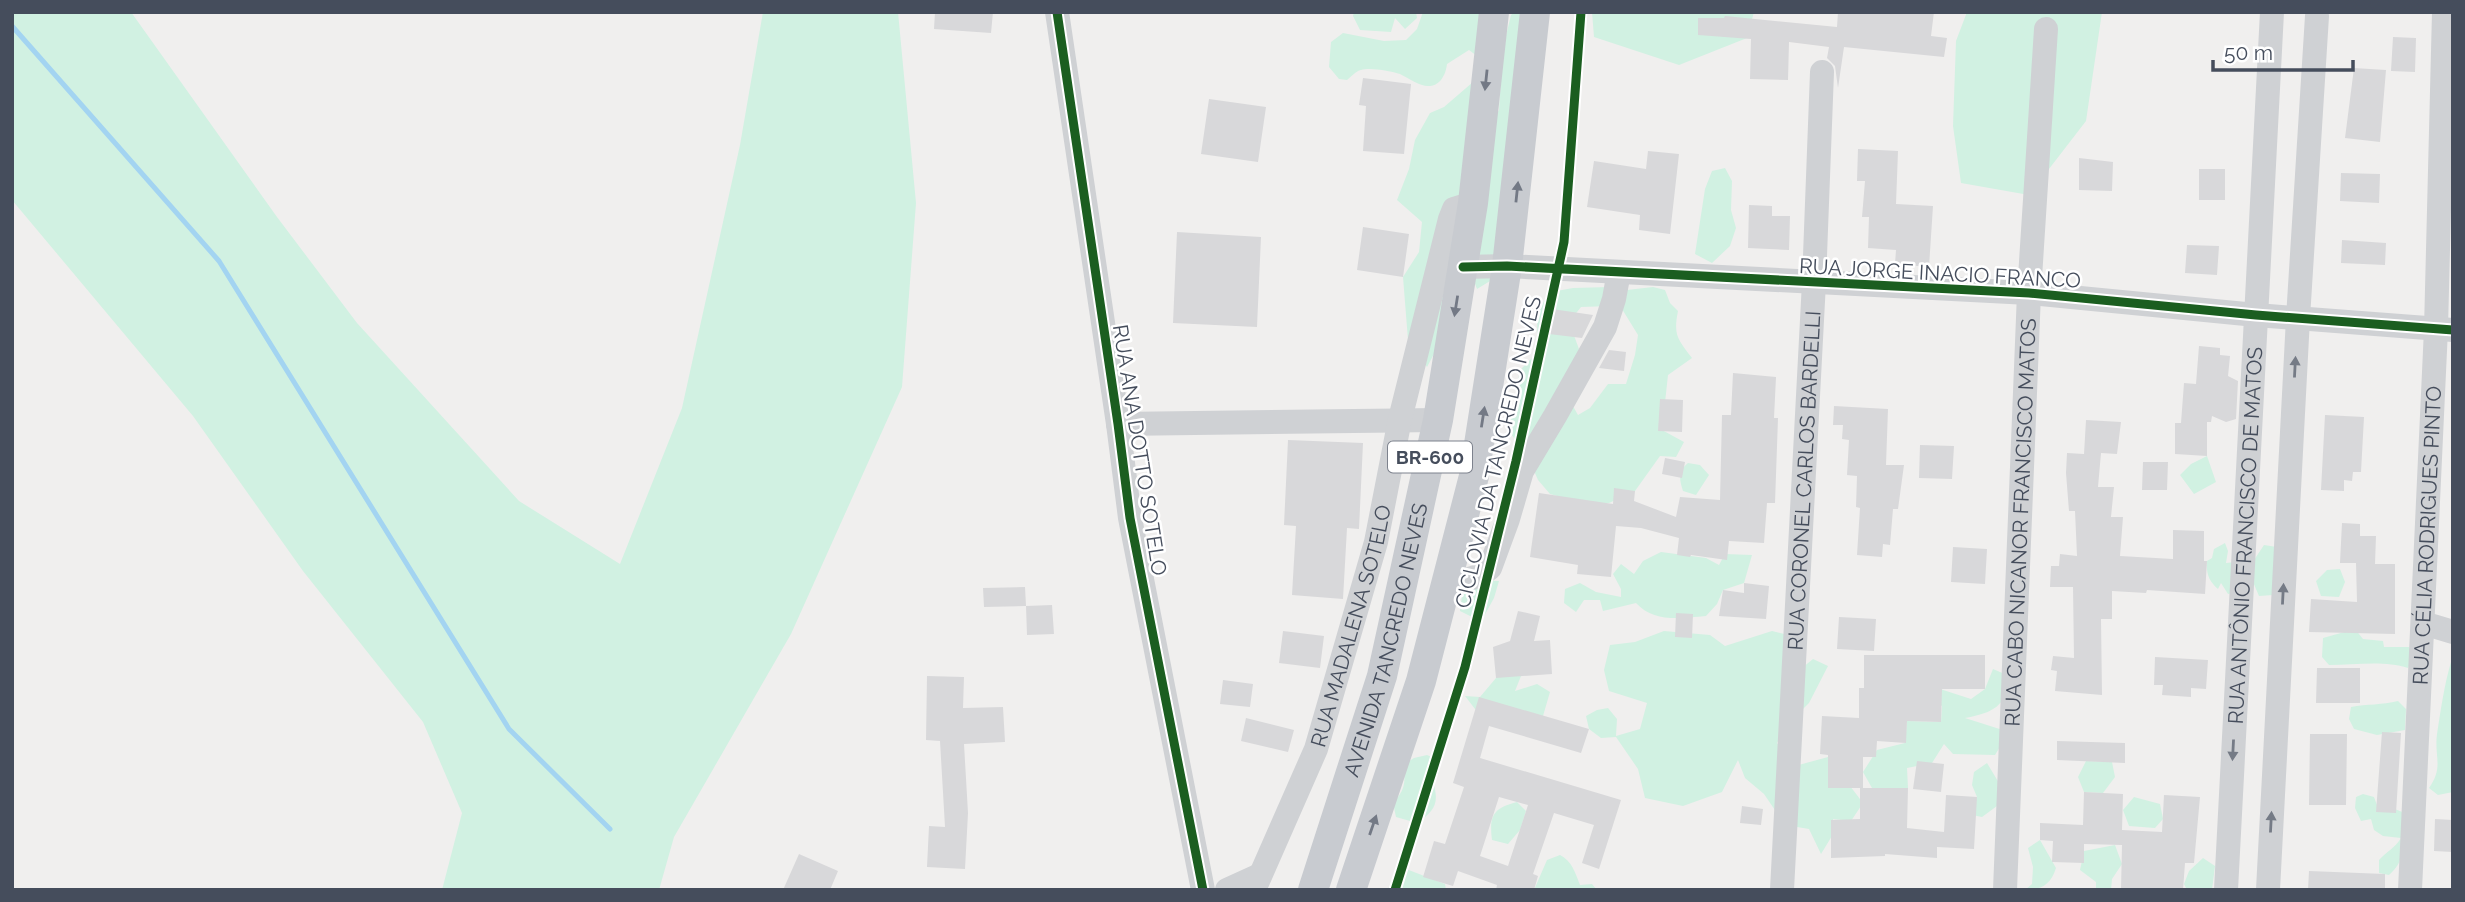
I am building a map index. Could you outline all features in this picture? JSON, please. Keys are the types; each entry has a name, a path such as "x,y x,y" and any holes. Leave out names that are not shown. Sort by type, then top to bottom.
{"main road":[{"name":"AVENIDA TANCREDO NEVES","path":"1313,890 1382,676 1438,420 1473,203 1494,12"},
{"name":"AVENIDA TANCREDO NEVES","path":"1351,890 1421,681 1474,476 1507,266 1535,12"}],"street":[{"name":"RUA ANA DOTTO SOTELO","path":"1057,12 1130,518 1203,890"},
{"name":"RUA ANTÔNIO FRANCISCO DE MATOS","path":"2226,890 2273,12"},
{"name":"RUA CÉLIA RODRIGUES PINTO","path":"2410,890 2423,623 2444,330 2444,12"},
{"name":"RUA ANTÔNIO FRANCISCO DE MATOS","path":"2268,890 2317,16"},
{"name":"RUA CABO NICANOR FRANCISCO MATOS","path":"2005,890 2029,293 2046,29"},
{"name":"RUA CORONEL CARLOS BARDELLI","path":"1782,890 1814,282 1822,72"},
{"name":"RUA MADALENA SOTELO","path":"1257,883 1316,749 1376,542 1400,419 1450,219 1454,209 1473,203"},
{"name":"RUA JORGE INACIO FRANCO","path":"1463,267 1507,266 2029,293 2444,330"},
{"path":"1447,579 1465,580 1479,576 1489,568 1508,519 1522,471 1605,327 1615,299 1619,272"},
{"path":"1118,424 1438,420"},
{"path":"1383,508 1412,539"},
{"path":"2423,623 2453,632"},
{"path":"1227,890 1257,883"}],"green space":[{"path":"12,12 131,12 277,217 357,323 519,501 620,564 682,408 740,145 763,12 898,12 916,203 902,387 791,634 674,837 659,890 442,890 462,813 423,722 303,571 193,416 12,200"},
{"path":"1354,12 1416,12 1417,18 1405,29 1395,18 1391,32 1360,30 1353,16"},
{"path":"1423,12 1503,12 1491,125 1499,110 1503,48 1511,15 1514,12 1542,12 1495,278 1477,289 1466,260 1448,309 1442,339 1427,367 1408,340 1403,277 1419,252 1422,222 1397,200 1409,169 1415,140 1430,113 1444,107 1480,76 1481,59 1469,50 1447,64 1441,80 1431,86 1420,84 1400,74 1375,69 1359,71 1347,80 1339,79 1329,67 1331,42 1343,33 1384,41 1406,40 1417,29"},
{"path":"1592,12 1754,12 1747,38 1679,65 1594,37"},
{"path":"1967,12 2102,12 2086,121 2029,195 1961,183 1953,126 1956,41"},
{"path":"1725,168 1732,181 1731,210 1736,228 1730,246 1712,263 1695,254 1705,189 1712,171"},
{"path":"1610,287 1611,306 1581,307 1569,322 1579,349 1570,401 1578,415 1590,408 1608,384 1626,384 1638,335 1622,309 1627,290 1653,287 1665,290 1670,303 1678,311 1678,337 1692,358 1668,375 1662,430 1684,442 1676,457 1660,456 1635,491 1609,503 1583,503 1550,494 1538,480 1528,457 1509,431 1520,370 1539,351 1538,319 1545,300 1551,292 1573,288"},
{"path":"2207,456 2216,482 2194,494 2180,475 2191,464"},
{"path":"1688,463 1700,465 1709,475 1696,495 1683,491 1680,479 1681,472"},
{"path":"2225,543 2228,551 2226,563 2254,560 2264,545 2277,547 2273,595 2259,596 2253,582 2244,591 2228,594 2221,583 2218,589 2215,586 2210,580 2207,561 2212,558 2214,549"},
{"path":"1661,552 1706,558 1719,565 1725,554 1752,555 1744,583 1723,590 1717,604 1706,616 1668,618 1651,614 1636,603 1603,611 1600,600 1584,600 1576,612 1564,603 1565,589 1580,583 1596,592 1621,597 1621,589 1613,574 1621,564 1634,574 1643,561"},
{"path":"2340,569 2345,582 2339,597 2321,596 2316,581 2327,570"},
{"path":"1475,580 1499,581 1494,598 1483,618 1460,611 1463,589"},
{"path":"2355,629 2363,639 2383,641 2384,647 2409,647 2413,657 2408,668 2379,664 2329,665 2322,657 2323,638"},
{"path":"1664,631 1710,635 1725,646 1772,631 1797,637 1791,677 1813,659 1828,666 1809,703 1789,723 1777,743 1795,766 1828,757 1863,803 1851,821 1833,819 1835,831 1821,854 1809,829 1785,825 1764,794 1745,778 1738,760 1722,792 1683,806 1645,798 1638,769 1616,737 1601,738 1589,729 1586,716 1608,708 1617,719 1616,736 1640,729 1647,703 1609,691 1604,670 1610,645 1635,642"},
{"path":"2451,662 2453,792 2438,795 2429,788 2436,774 2437,734"},
{"path":"1509,668 1521,676 1515,691 1537,684 1550,692 1543,716 1490,716 1475,709 1465,696 1480,697 1496,678"},
{"path":"1993,669 2014,678 2006,696 1997,707 1965,718 2009,732 1995,755 1953,754 1944,744 1932,763 1907,768 1908,788 1872,788 1863,772 1877,750 1905,743 1907,721 1941,722 1942,706 1932,700 1937,688 1971,699 1985,689"},
{"path":"2398,701 2406,709 2405,730 2377,735 2354,729 2349,719 2351,707"},
{"path":"1427,755 1436,759 1439,773 1433,782 1436,796 1434,806 1428,815 1417,823 1396,817 1393,803 1404,786 1403,765 1414,758"},
{"path":"2086,761 2112,762 2115,777 2103,793 2084,792 2078,777"},
{"path":"1987,763 2002,788 1997,806 1982,817 1972,815 1977,797 1972,785 1974,772"},
{"path":"2363,794 2374,797 2377,805 2407,814 2402,855 2389,875 2379,873 2379,860 2401,838 2383,836 2374,830 2371,819 2361,821 2355,808 2356,797"},
{"path":"2134,797 2160,804 2163,819 2155,828 2129,826 2123,810"},
{"path":"1517,802 1526,811 1520,830 1508,844 1492,840 1491,825 1494,814"},
{"path":"2040,840 2056,868 2045,885 2025,890 2032,884 2033,867 2028,848"},
{"path":"2115,845 2122,864 2112,879 2111,890 2096,890 2096,882 2080,870 2084,851"},
{"path":"1560,855 1575,871 1580,885 1592,884 1597,890 1534,890 1547,860"},
{"path":"2203,858 2215,866 2212,890 2187,890 2184,884 2189,871"},
{"path":"1401,867 1445,884 1446,890 1385,890 1391,886 1394,875"}],"building":[{"path":"935,12 993,12 991,33 934,29"},
{"path":"1838,12 1934,12 1931,36 1947,38 1944,57 1844,47 1838,88 1835,66 1827,58 1829,47 1789,42 1788,80 1750,79 1751,39 1698,35 1698,18 1725,16 1837,27"},
{"path":"2393,37 2416,38 2415,72 2391,71"},
{"path":"2354,68 2386,70 2380,142 2345,138"},
{"path":"1363,78 1411,84 1404,154 1363,151 1366,106 1359,105"},
{"path":"1209,99 1266,107 1258,162 1201,154"},
{"path":"1858,149 1898,151 1896,204 1933,206 1929,267 1895,264 1896,250 1868,248 1869,217 1862,217 1865,181 1857,181"},
{"path":"1648,151 1679,154 1670,234 1639,230 1640,215 1587,207 1594,161 1646,169"},
{"path":"2079,158 2113,162 2112,191 2079,190"},
{"path":"2199,169 2225,169 2225,200 2199,200"},
{"path":"2341,173 2380,174 2379,203 2340,201"},
{"path":"1749,205 1772,206 1772,216 1790,216 1789,250 1748,248"},
{"path":"1363,227 1409,234 1403,277 1357,270"},
{"path":"1177,232 1261,237 1257,327 1173,323"},
{"path":"2342,240 2386,243 2385,265 2341,263"},
{"path":"2187,245 2219,246 2217,275 2185,273"},
{"path":"1552,309 1593,315 1582,338 1549,334"},
{"path":"2199,346 2220,348 2220,355 2230,356 2228,376 2238,381 2236,419 2226,422 2212,416 2211,422 2207,422 2207,456 2175,454 2175,423 2181,423 2184,383 2196,384"},
{"path":"1609,350 1626,352 1624,371 1599,368"},
{"path":"1733,373 1776,377 1774,418 1778,418 1775,503 1767,503 1764,543 1729,541 1727,560 1690,557 1677,555 1679,538 1641,528 1616,526 1611,577 1577,574 1578,565 1530,557 1539,493 1613,504 1614,488 1635,491 1634,501 1676,517 1680,497 1720,500 1722,415 1731,415"},
{"path":"1660,399 1683,400 1682,432 1658,431"},
{"path":"1834,406 1888,409 1886,465 1904,465 1898,509 1893,509 1890,545 1883,544 1882,557 1857,555 1860,508 1856,507 1857,476 1847,475 1849,440 1842,439 1843,425 1833,425"},
{"path":"2325,415 2364,417 2361,472 2353,472 2352,481 2344,480 2344,491 2321,490"},
{"path":"2086,420 2121,422 2117,454 2101,453 2098,487 2114,487 2111,517 2123,517 2120,556 2173,559 2173,530 2204,531 2204,561 2207,561 2205,594 2147,590 2146,593 2112,591 2112,619 2101,619 2102,695 2055,691 2057,671 2051,670 2053,656 2074,658 2073,587 2050,587 2051,566 2059,566 2060,554 2077,556 2075,511 2069,511 2067,453 2084,454"},
{"path":"1288,440 1363,443 1359,529 1347,528 1343,599 1292,595 1296,526 1284,525"},
{"path":"1920,445 1954,446 1952,479 1919,478"},
{"path":"1665,458 1685,462 1682,478 1662,474"},
{"path":"2143,462 2168,462 2167,490 2142,490"},
{"path":"2342,523 2360,524 2360,536 2376,536 2375,564 2395,564 2395,634 2309,632 2311,599 2357,602 2356,563 2340,563"},
{"path":"1953,547 1987,549 1985,584 1951,582"},
{"path":"1744,583 1769,586 1766,619 1719,616 1723,590 1744,593"},
{"path":"1025,587 1026,606 984,607 983,588"},
{"path":"1052,605 1054,634 1027,635 1026,606"},
{"path":"1518,611 1540,616 1534,641 1550,640 1552,674 1496,678 1493,647 1510,641"},
{"path":"1676,613 1693,614 1692,638 1675,637"},
{"path":"1839,617 1876,619 1874,651 1837,649"},
{"path":"1283,631 1324,636 1320,668 1279,663"},
{"path":"1864,655 1985,655 1985,689 1942,689 1941,722 1907,721 1906,743 1877,741 1876,757 1863,757 1863,788 1828,788 1828,755 1820,754 1822,716 1859,718 1859,688 1864,688"},
{"path":"2155,657 2208,660 2206,689 2191,688 2191,697 2162,695 2163,685 2154,685"},
{"path":"2317,668 2360,668 2360,703 2316,703"},
{"path":"927,676 964,677 963,708 1003,707 1005,742 964,744 968,813 965,869 927,867 929,826 945,827 940,741 926,740"},
{"path":"1223,680 1253,684 1250,707 1220,704"},
{"path":"1479,697 1589,729 1581,753 1489,726 1480,758 1621,800 1599,869 1582,863 1594,825 1554,813 1533,874 1538,876 1534,890 1496,890 1497,885 1458,871 1453,886 1423,877 1434,841 1445,844 1464,787 1453,783","holes":["1499,797 1528,805 1508,866 1480,856"]},
{"path":"1246,718 1294,730 1288,752 1241,741"},
{"path":"2382,732 2401,733 2396,813 2376,812"},
{"path":"2310,734 2347,734 2346,805 2309,805"},
{"path":"2057,741 2125,743 2125,763 2057,760"},
{"path":"1917,761 1944,764 1941,792 1913,789"},
{"path":"1860,788 1908,788 1907,828 1944,832 1946,795 1977,797 1974,849 1937,847 1937,858 1885,854 1831,858 1831,820 1860,819"},
{"path":"2084,792 2123,794 2122,830 2162,832 2164,795 2200,797 2194,863 2185,863 2183,890 2121,890 2122,845 2084,844 2084,863 2052,862 2053,841 2040,840 2040,823 2083,825"},
{"path":"1742,806 1763,809 1761,825 1740,823"},
{"path":"2435,819 2453,820 2453,852 2434,851"},
{"path":"799,854 838,871 830,890 783,890"},
{"path":"2309,871 2385,874 2385,890 2308,890"}],"waterway":[{"path":"12,26 219,261 509,729 610,829"}],"cycle path":[{"path":"1057,12 1130,518 1203,890"},
{"name":"CICLOVIA DA TANCREDO NEVES","path":"1395,890 1465,667 1516,461 1564,242 1581,12"},
{"path":"1463,267 1507,266 2029,293 2256,315 2453,330"}]}
